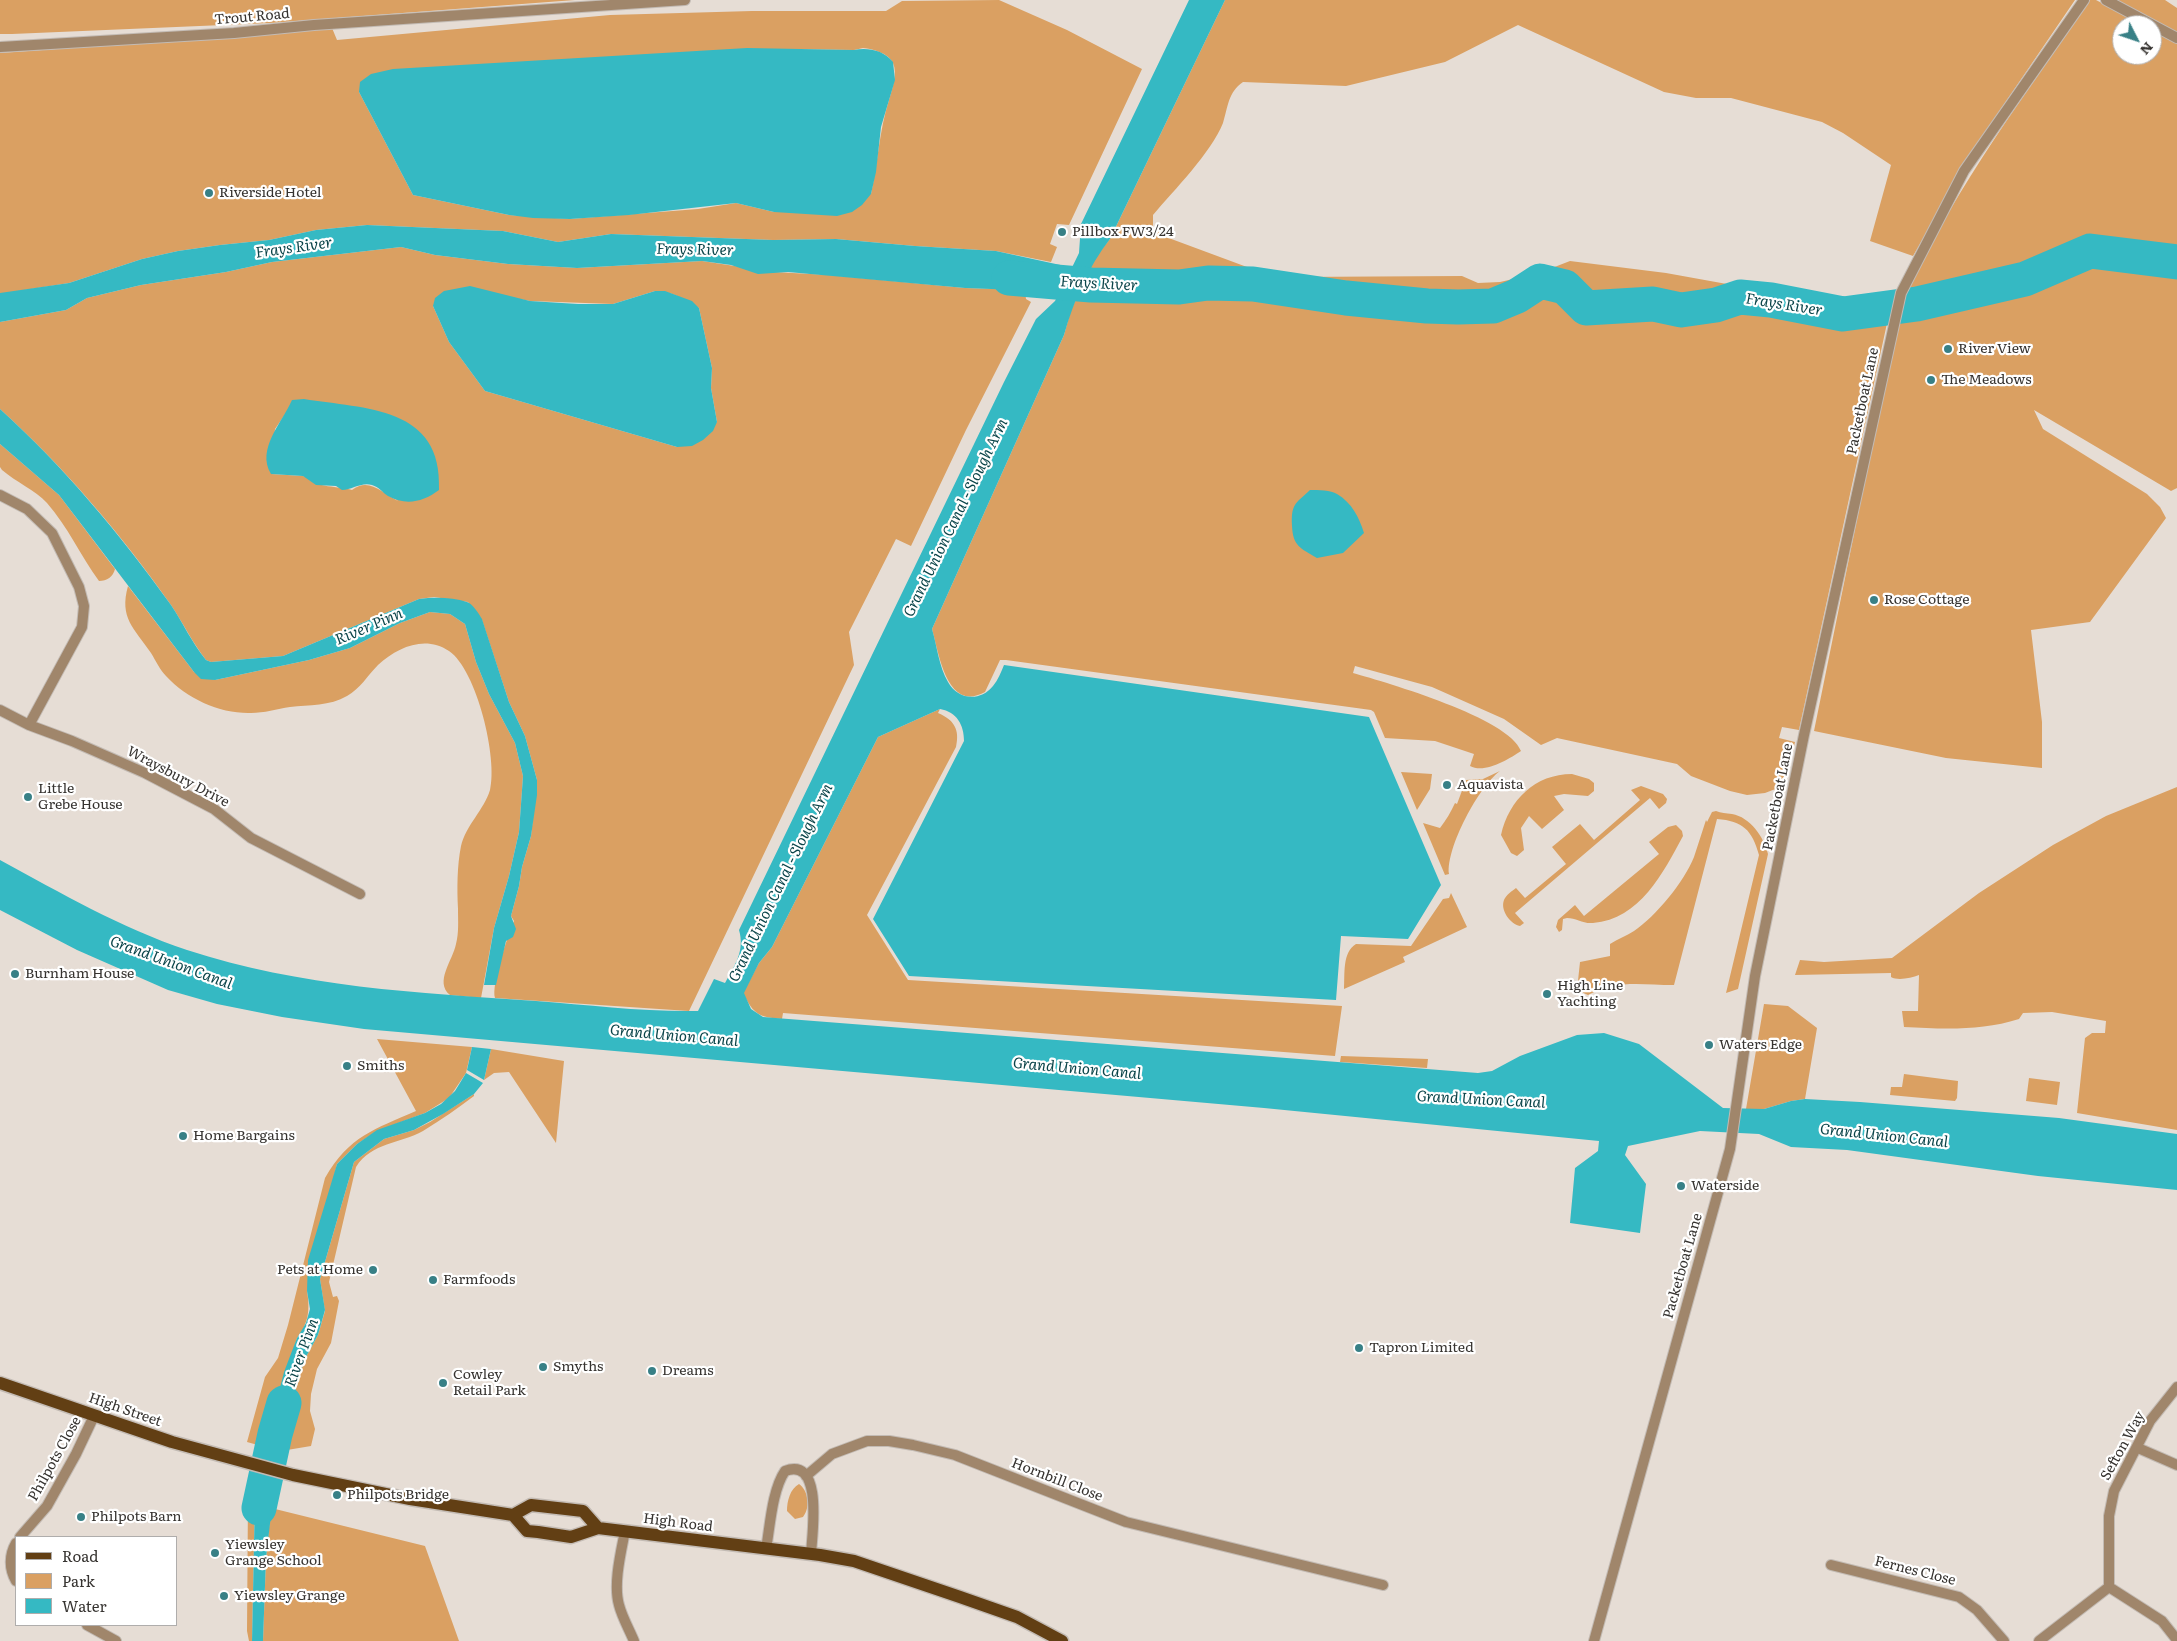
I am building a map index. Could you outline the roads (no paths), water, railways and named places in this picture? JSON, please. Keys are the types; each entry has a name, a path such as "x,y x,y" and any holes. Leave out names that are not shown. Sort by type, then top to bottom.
{"main road":[{"name":"High Street","path":"0,1383 181,1445 289,1474 410,1499 513,1515"},
{"path":"531,1505 583,1511 598,1528 571,1537 527,1531 513,1515 531,1505"},
{"name":"High Road","path":"598,1528 854,1561 960,1596 1016,1617 1062,1641"}],"street":[{"name":"Trout Road","path":"0,47 685,0"},
{"name":"Packetboat Lane","path":"1594,1641 1730,1149 1755,976 1804,735 1901,293 1964,171 2084,0"},
{"path":"2106,0 2177,38"},
{"path":"0,495 27,509 52,532 63,552 83,601 82,627 29,725"},
{"name":"Wraysbury Drive","path":"0,710 29,725 72,741 145,773 214,809 251,838 360,894"},
{"name":"Sefton Way","path":"2109,1587 2109,1516 2114,1491 2150,1422 2177,1388"},
{"name":"Philpots Close","path":"21,1536 47,1506 94,1416"},
{"name":"Hornbill Close","path":"806,1476 832,1454 867,1441 889,1441 913,1445 956,1455 1126,1522 1383,1585"},
{"path":"2138,1448 2177,1465"},
{"path":"766,1549 770,1521 782,1476 785,1471 792,1469 800,1471 812,1485 814,1498 811,1554"},
{"path":"624,1531 619,1564 618,1599 634,1641"},
{"path":"15,1546 10,1566 15,1578"},
{"name":"Fernes Close","path":"1831,1565 1959,1597 1976,1610 2004,1641"},
{"path":"2039,1641 2109,1587 2162,1621 2177,1640"},
{"path":"89,1626 116,1641"}],"water":[{"path":"1189,0 1225,0 1110,239 1082,284 1064,335 932,629 940,663 952,688 969,697 976,697 988,691 993,686 1004,665 1369,717 1441,885 1408,939 1341,936 1336,1000 909,976 873,919 964,741 963,730 955,716 940,709 878,737 772,947 759,963 744,993 751,1009 763,1017 1478,1073 1492,1071 1520,1056 1577,1035 1604,1033 1639,1044 1723,1108 1764,1109 1805,1099 1860,1102 2059,1118 2177,1134 2177,1190 2038,1176 1847,1150 1791,1147 1759,1134 1700,1131 1628,1146 1625,1155 1646,1184 1640,1233 1570,1223 1575,1168 1598,1151 1599,1141 1264,1108 364,1029 282,1017 217,1004 168,990 77,950 0,910 0,860 115,921 163,941 187,950 273,972 316,980 404,991 637,1009 698,1011 714,979 725,983 738,958 741,945 739,930 1004,382 1036,319 1055,301 1079,253 1081,224"},
{"path":"747,48 870,49 880,52 893,62 895,80 881,127 876,172 871,194 862,205 852,212 837,216 774,212 736,203 629,215 570,219 533,218 509,215 413,195 359,92 360,82 371,74 393,69"},
{"path":"367,225 503,231 558,242 611,234 773,240 836,239 996,251 1065,266 1053,290 1043,291 965,288 788,272 758,274 731,265 702,261 577,268 508,264 435,255 401,247 272,262 226,272 141,285 87,298 66,310 0,322 0,293 69,283 142,259 178,251 269,240 316,230"},
{"path":"2027,272 2040,273 2029,283 1905,311 1910,287 1919,293 2000,275"},
{"path":"470,286 530,301 613,304 655,291 665,291 692,301 699,308 712,368 711,388 717,422 713,431 703,440 692,446 677,447 485,391 449,342 433,306 435,298 444,291"},
{"path":"304,399 375,410 396,417 414,427 428,442 437,462 439,490 421,500 408,502 388,496 379,488 368,484 342,490 336,486 316,485 303,476 271,474 267,465 267,455 272,436 292,400"},
{"path":"0,409 47,454 111,527 171,605 206,660 211,662 283,656 419,599 455,599 467,602 474,607 482,619 509,702 525,736 537,780 537,795 531,836 511,916 516,929 513,937 506,941 496,985 484,985 494,928 519,832 523,776 515,743 489,694 476,662 465,624 450,614 430,612 400,623 350,648 309,660 215,680 201,679 59,495 0,444"},
{"path":"1310,490 1328,491 1337,494 1351,506 1357,516 1364,533 1343,553 1317,558 1302,549 1296,542 1292,526 1293,509 1297,502"},
{"path":"472,1047 491,1049 484,1080 467,1070"},
{"path":"466,1073 483,1083 474,1094 414,1130 384,1139 354,1162 320,1279 325,1310 318,1335 299,1375 281,1451 265,1447 284,1372 297,1338 306,1323 310,1309 307,1291 308,1260 337,1164 357,1144 377,1130 425,1113 441,1104 455,1091"},
{"path":"260,1468 276,1472 266,1558 263,1641 252,1641 255,1496"}],"waterway":[{"name":"Frays River","path":"1009,278 1091,285 1179,287 1208,283 1253,284 1346,298 1458,307 1493,306 1517,296 1540,281 1565,287 1586,308 1653,304 1681,310 1716,305 1740,297 1771,300 1843,314 1917,304 2025,279 2090,251 2177,262"},
{"name":"River Pinn","path":"259,1508 275,1434 284,1403"}],"place":[{"name":"Riverside Hotel","path":"209,193"},
{"name":"Pillbox FW3/24","path":"1062,232"},
{"name":"River View","path":"1948,349"},
{"name":"The Meadows","path":"1931,380"},
{"name":"Rose Cottage","path":"1874,600"},
{"name":"Aquavista","path":"1447,785"},
{"name":"Little Grebe House","path":"28,797"},
{"name":"Burnham House","path":"15,974"},
{"name":"High Line Yachting","path":"1547,994"},
{"name":"Waters Edge","path":"1709,1045"},
{"name":"Smiths","path":"347,1066"},
{"name":"Home Bargains","path":"183,1136"},
{"name":"Waterside","path":"1681,1186"},
{"name":"Pets at Home","path":"373,1270"},
{"name":"Farmfoods","path":"433,1280"},
{"name":"Tapron Limited","path":"1359,1348"},
{"name":"Smyths","path":"543,1367"},
{"name":"Dreams","path":"652,1371"},
{"name":"Cowley Retail Park","path":"443,1383"},
{"name":"Philpots Bridge","path":"337,1495"},
{"name":"Philpots Barn","path":"81,1517"},
{"name":"Yiewsley Grange School","path":"215,1553"},
{"name":"Yiewsley Grange","path":"224,1596"}],"water label":[{"name":"Grand Union Canal - Slough Arm","path":"956,518"},
{"name":"Grand Union Canal - Slough Arm","path":"781,883"},
{"name":"Grand Union Canal","path":"171,963"},
{"name":"Grand Union Canal","path":"674,1036"},
{"name":"Grand Union Canal","path":"1077,1069"},
{"name":"Grand Union Canal","path":"1481,1100"},
{"name":"Grand Union Canal","path":"1884,1136"}]}
